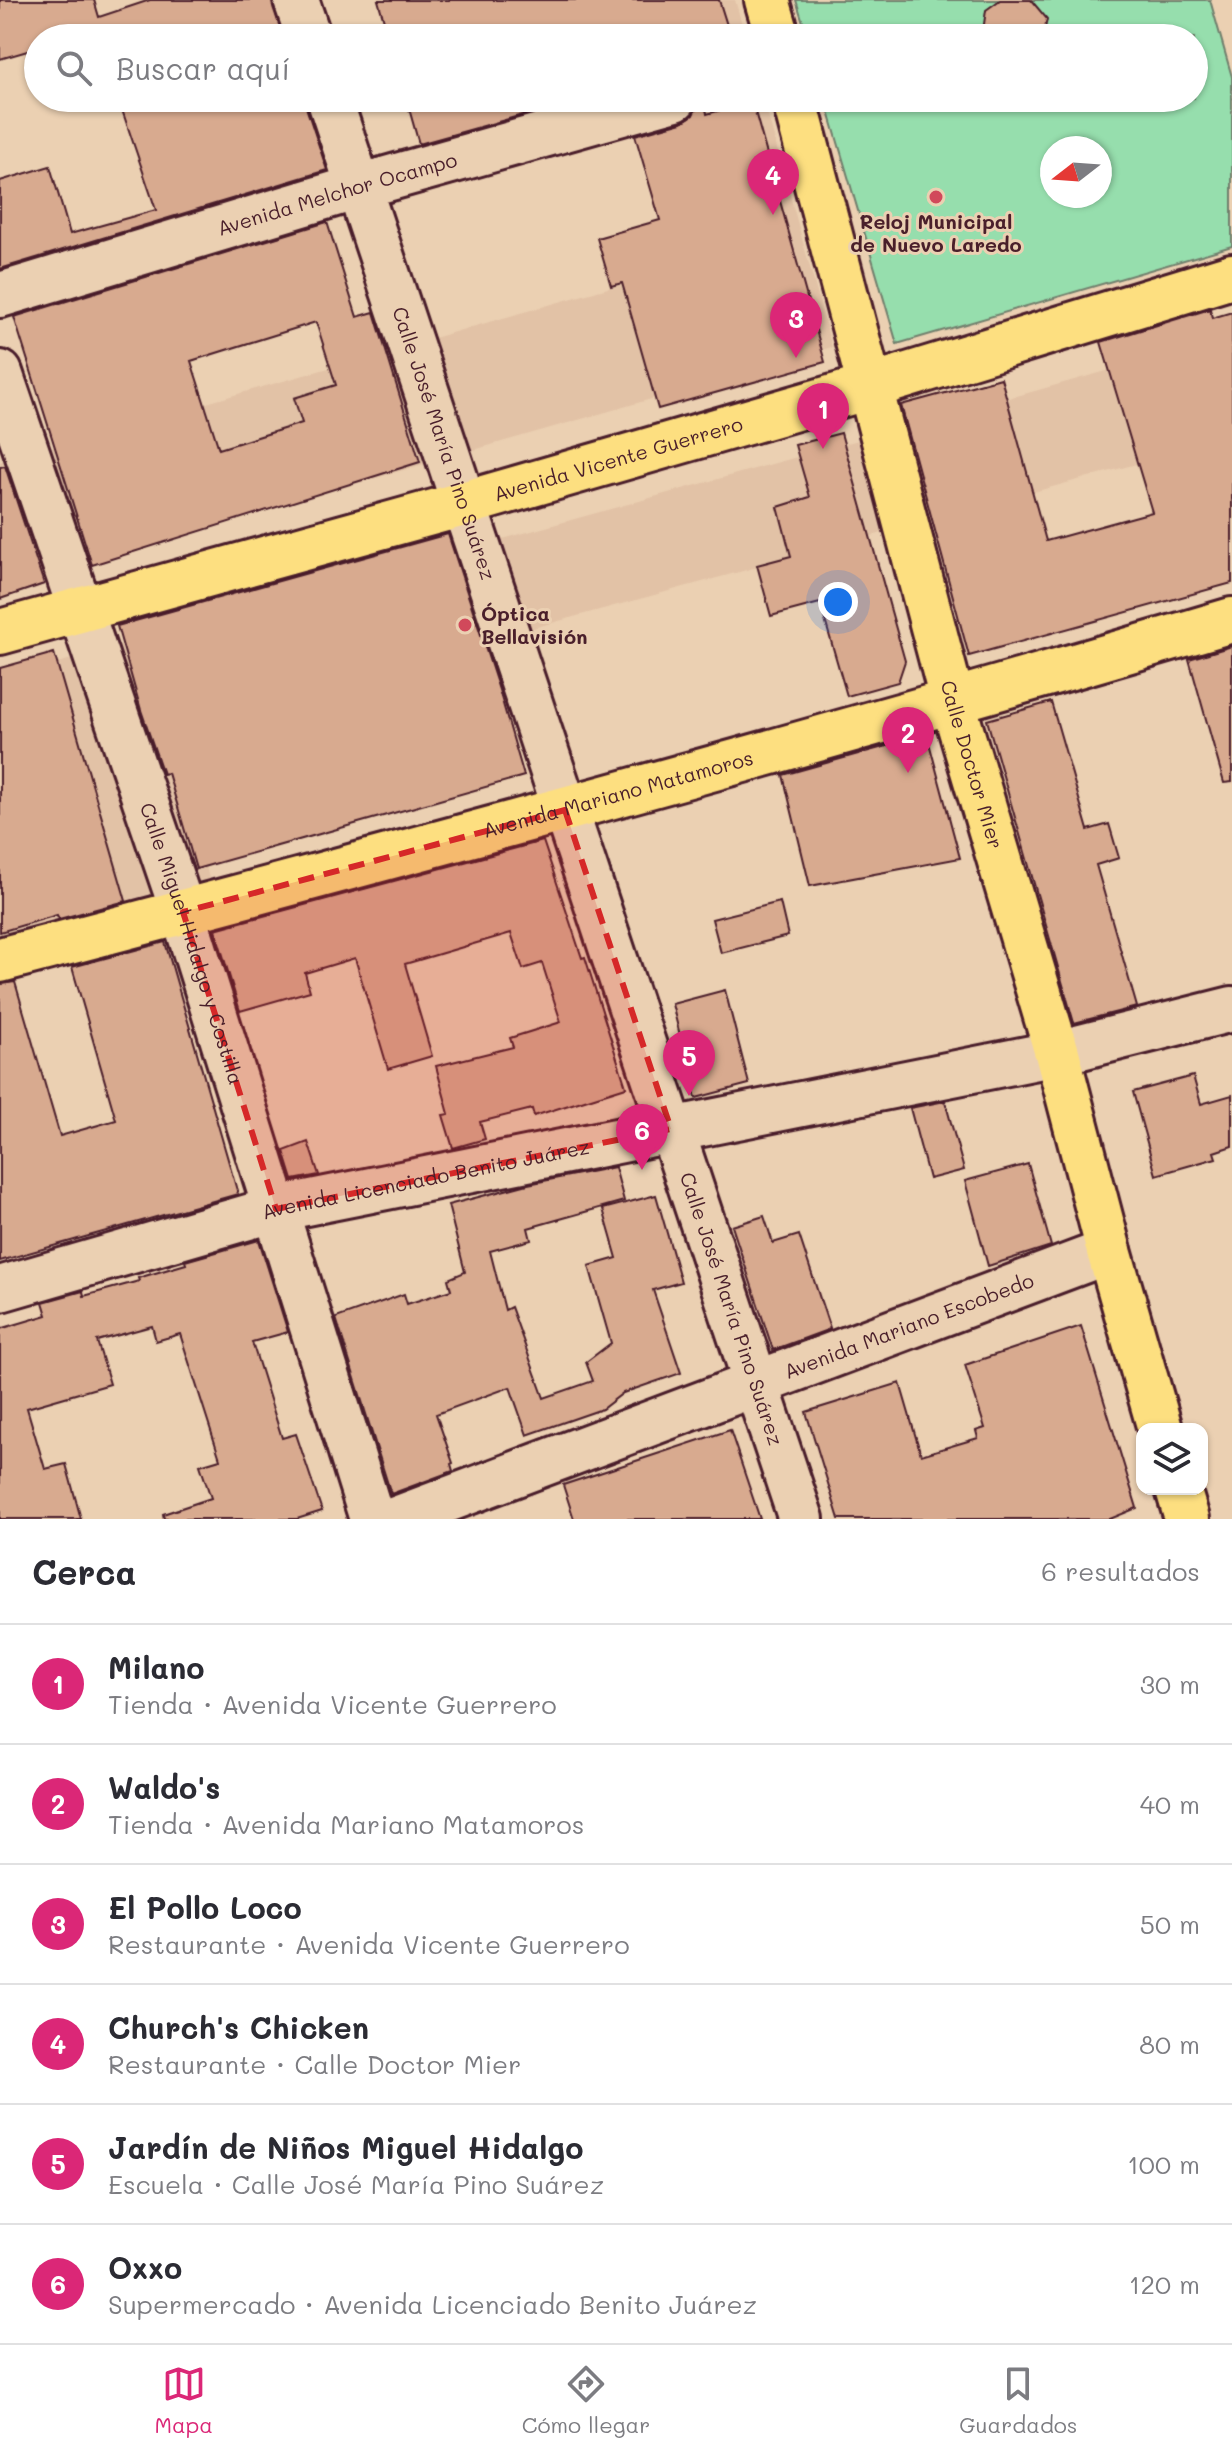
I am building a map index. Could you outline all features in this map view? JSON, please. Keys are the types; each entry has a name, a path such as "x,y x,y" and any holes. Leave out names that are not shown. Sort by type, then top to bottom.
{"main road":[{"path":"767,0 774,24"},
{"name":"Calle Doctor Mier","path":"798,112 953,703 1057,1053 1158,1423"},
{"name":"Avenida Vicente Guerrero","path":"0,632 463,504 872,386 1232,276"},
{"name":"Avenida Mariano Matamoros","path":"0,960 953,703 1232,620"},
{"path":"1180,1495 1187,1519"}],"street":[{"path":"296,0 304,24"},
{"name":"Calle José María Pino Suárez","path":"334,112 801,1519"},
{"name":"Avenida Melchor Ocampo","path":"0,295 358,187 625,112"},
{"name":"Calle Miguel Hidalgo y Costilla","path":"0,373 183,912 372,1519"},
{"name":"Avenida Licenciado Benito Juárez","path":"0,1289 276,1209 1057,1053 1232,1009"},
{"name":"Avenida Mariano Escobedo","path":"396,1519 1109,1251"}],"highlighted area":[{"path":"565,810 671,1129 276,1209 183,912"}],"shaded area":[{"path":"661,0 735,0 742,24 668,24"},
{"path":"694,112 767,112 832,347 0,586 0,462 608,288 737,256"},
{"path":"1232,336 1232,438 172,726 211,887 0,947 0,679"}],"green space":[{"path":"796,0 1210,0 1232,77 1232,246 897,344 829,112 1208,112 1208,24 804,24"}],"building":[{"path":"0,0 94,0 99,17 150,0 272,0 279,24 24,24 24,52 0,59"},
{"path":"378,0 719,0 727,24 385,24"},
{"path":"1000,0 1031,0 1047,19 1046,24 984,24 986,10"},
{"path":"123,112 308,112 327,170 0,269 0,181 50,166 70,234 156,210"},
{"path":"410,112 533,112 419,144"},
{"path":"694,112 755,112 825,362 658,409 622,283 611,286 597,238 660,220 635,135 682,122"},
{"path":"327,222 357,317 374,312 420,462 92,565 14,317","holes":["316,322 336,385 294,398 302,423 219,449 191,361"]},
{"path":"1210,309 1212,318 1232,312 1232,583 969,656 901,405 1001,378 1046,541 1152,512 1101,342"},
{"path":"841,433 905,661 898,682 847,696 820,603 771,616 757,565 791,556 778,507 810,497 795,445"},
{"path":"5,466 44,584 0,599 0,467"},
{"path":"448,534 524,776 196,869 168,773 163,774 141,710 117,626"},
{"path":"1232,646 1232,782 1224,783 1189,659"},
{"path":"54,653 126,901 59,919 57,915 0,932 0,668"},
{"path":"1051,702 1088,830 1109,824 1119,858 1096,865 1137,1007 1074,1023 987,720"},
{"path":"923,736 928,739 960,858 810,886 783,775"},
{"path":"543,841 582,958 585,957 626,1087 534,1116 532,1109 480,1122 485,1139 453,1148 443,1115 449,1114 436,1066 513,1047 510,1038 561,1022 542,963 523,969 511,933 405,964 432,1056 388,1069 355,958 305,973 310,991 240,1011 215,929"},
{"path":"780,902 788,936 721,953 712,919"},
{"path":"165,942 238,1194 0,1261 0,984 15,982 60,1136 116,1120 72,967"},
{"path":"725,990 749,1084 696,1098 672,1004"},
{"path":"1193,1076 1201,1104 1232,1095 1232,1146 1214,1152 1216,1158 1156,1175 1133,1092"},
{"path":"945,1101 964,1170 929,1179 910,1108"},
{"path":"308,1142 319,1175 293,1180 284,1151"},
{"path":"1028,1164 1051,1246 988,1266 965,1181"},
{"path":"615,1167 624,1201 528,1228 531,1240 490,1251 505,1310 511,1307 544,1398 593,1381 586,1362 611,1343 589,1266 617,1258 603,1209 656,1195 681,1282 653,1290 681,1373 623,1393 602,1409 527,1435 510,1387 436,1414 453,1471 391,1494 336,1318 404,1294 407,1304 451,1290 448,1279 465,1272 448,1205 528,1184"},
{"path":"764,1216 773,1243 799,1235 830,1329 773,1350 732,1226"},
{"path":"259,1240 288,1332 252,1342 282,1438 296,1434 322,1511 297,1519 164,1519 163,1514 211,1498 200,1465 220,1459 180,1334 156,1341 152,1326 97,1341 110,1384 27,1408 45,1469 66,1464 81,1519 0,1519 0,1329 47,1315 43,1302 83,1291 84,1296 139,1281 138,1278 186,1264 185,1261"},
{"path":"1081,1326 1137,1508 1110,1519 839,1519 806,1412 900,1383 921,1455 978,1438 976,1431 985,1428 965,1365"},
{"path":"730,1430 760,1519 574,1519 563,1485"}],"place":[{"name":"Reloj Municipal de Nuevo Laredo","path":"936,197"},
{"name":"Church's Chicken","path":"773,215"},
{"name":"El Pollo Loco","path":"796,358"},
{"name":"Milano","path":"823,449"},
{"name":"Óptica Bellavisión","path":"465,625"},
{"name":"Waldo's","path":"908,773"},
{"name":"Jardín de Niños Miguel Hidalgo","path":"689,1096"},
{"name":"Oxxo","path":"642,1170"}]}
